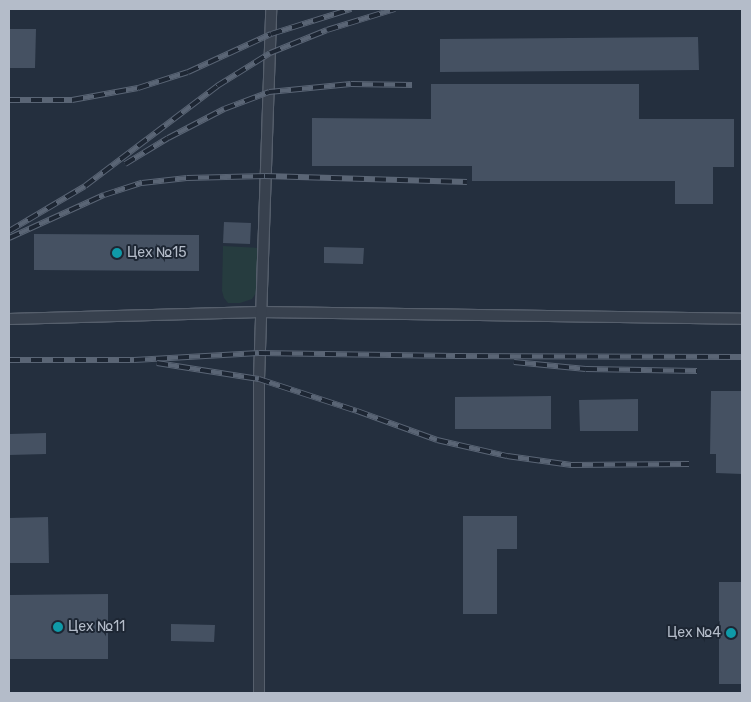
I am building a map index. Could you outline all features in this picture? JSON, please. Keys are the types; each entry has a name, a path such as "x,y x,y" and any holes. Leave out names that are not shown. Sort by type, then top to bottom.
{"lane":[{"path":"259,693 260,312 271,9"},
{"path":"9,319 260,312 742,319"}],"green space":[{"path":"223,246 259,248 258,290 252,299 240,303 228,303 224,298 222,291"}],"building":[{"path":"9,29 36,29 35,68 9,68"},
{"path":"698,37 699,70 440,72 440,39"},
{"path":"431,84 639,84 639,119 734,119 734,167 713,167 713,204 675,204 675,181 472,181 472,166 312,166 312,118 431,119"},
{"path":"224,222 251,223 250,244 223,243"},
{"name":"Цех №15","path":"34,234 199,235 199,271 34,270"},
{"path":"324,247 364,248 363,264 324,263"},
{"path":"711,391 742,391 742,474 716,473 716,454 710,454"},
{"path":"551,396 551,429 455,429 455,397"},
{"path":"638,399 638,431 580,431 579,400"},
{"path":"46,433 46,454 9,455 9,434"},
{"path":"463,516 517,516 517,549 497,549 497,614 463,614"},
{"path":"48,517 49,563 9,563 9,518"},
{"name":"Цех №4","path":"719,582 742,582 742,684 719,684"},
{"name":"Цех №11","path":"108,594 108,659 9,659 9,595"},
{"path":"171,624 215,625 214,642 171,641"}],"railway":[{"path":"9,100 72,100 138,88 188,72 271,34 351,9"},
{"path":"9,231 85,186 217,86 270,53 327,30 395,9"},
{"path":"125,164 168,138 224,109 269,92 351,84 412,85"},
{"path":"9,238 104,195 142,183 187,178 265,176 467,182"},
{"path":"9,360 134,360 259,353 742,357"},
{"path":"514,362 586,369 697,371"},
{"path":"157,363 259,379 437,440 507,456 571,465 689,464"}],"place":[{"name":"Цех №15","path":"117,253"},
{"name":"Цех №11","path":"58,627"},
{"name":"Цех №4","path":"731,633"}]}
